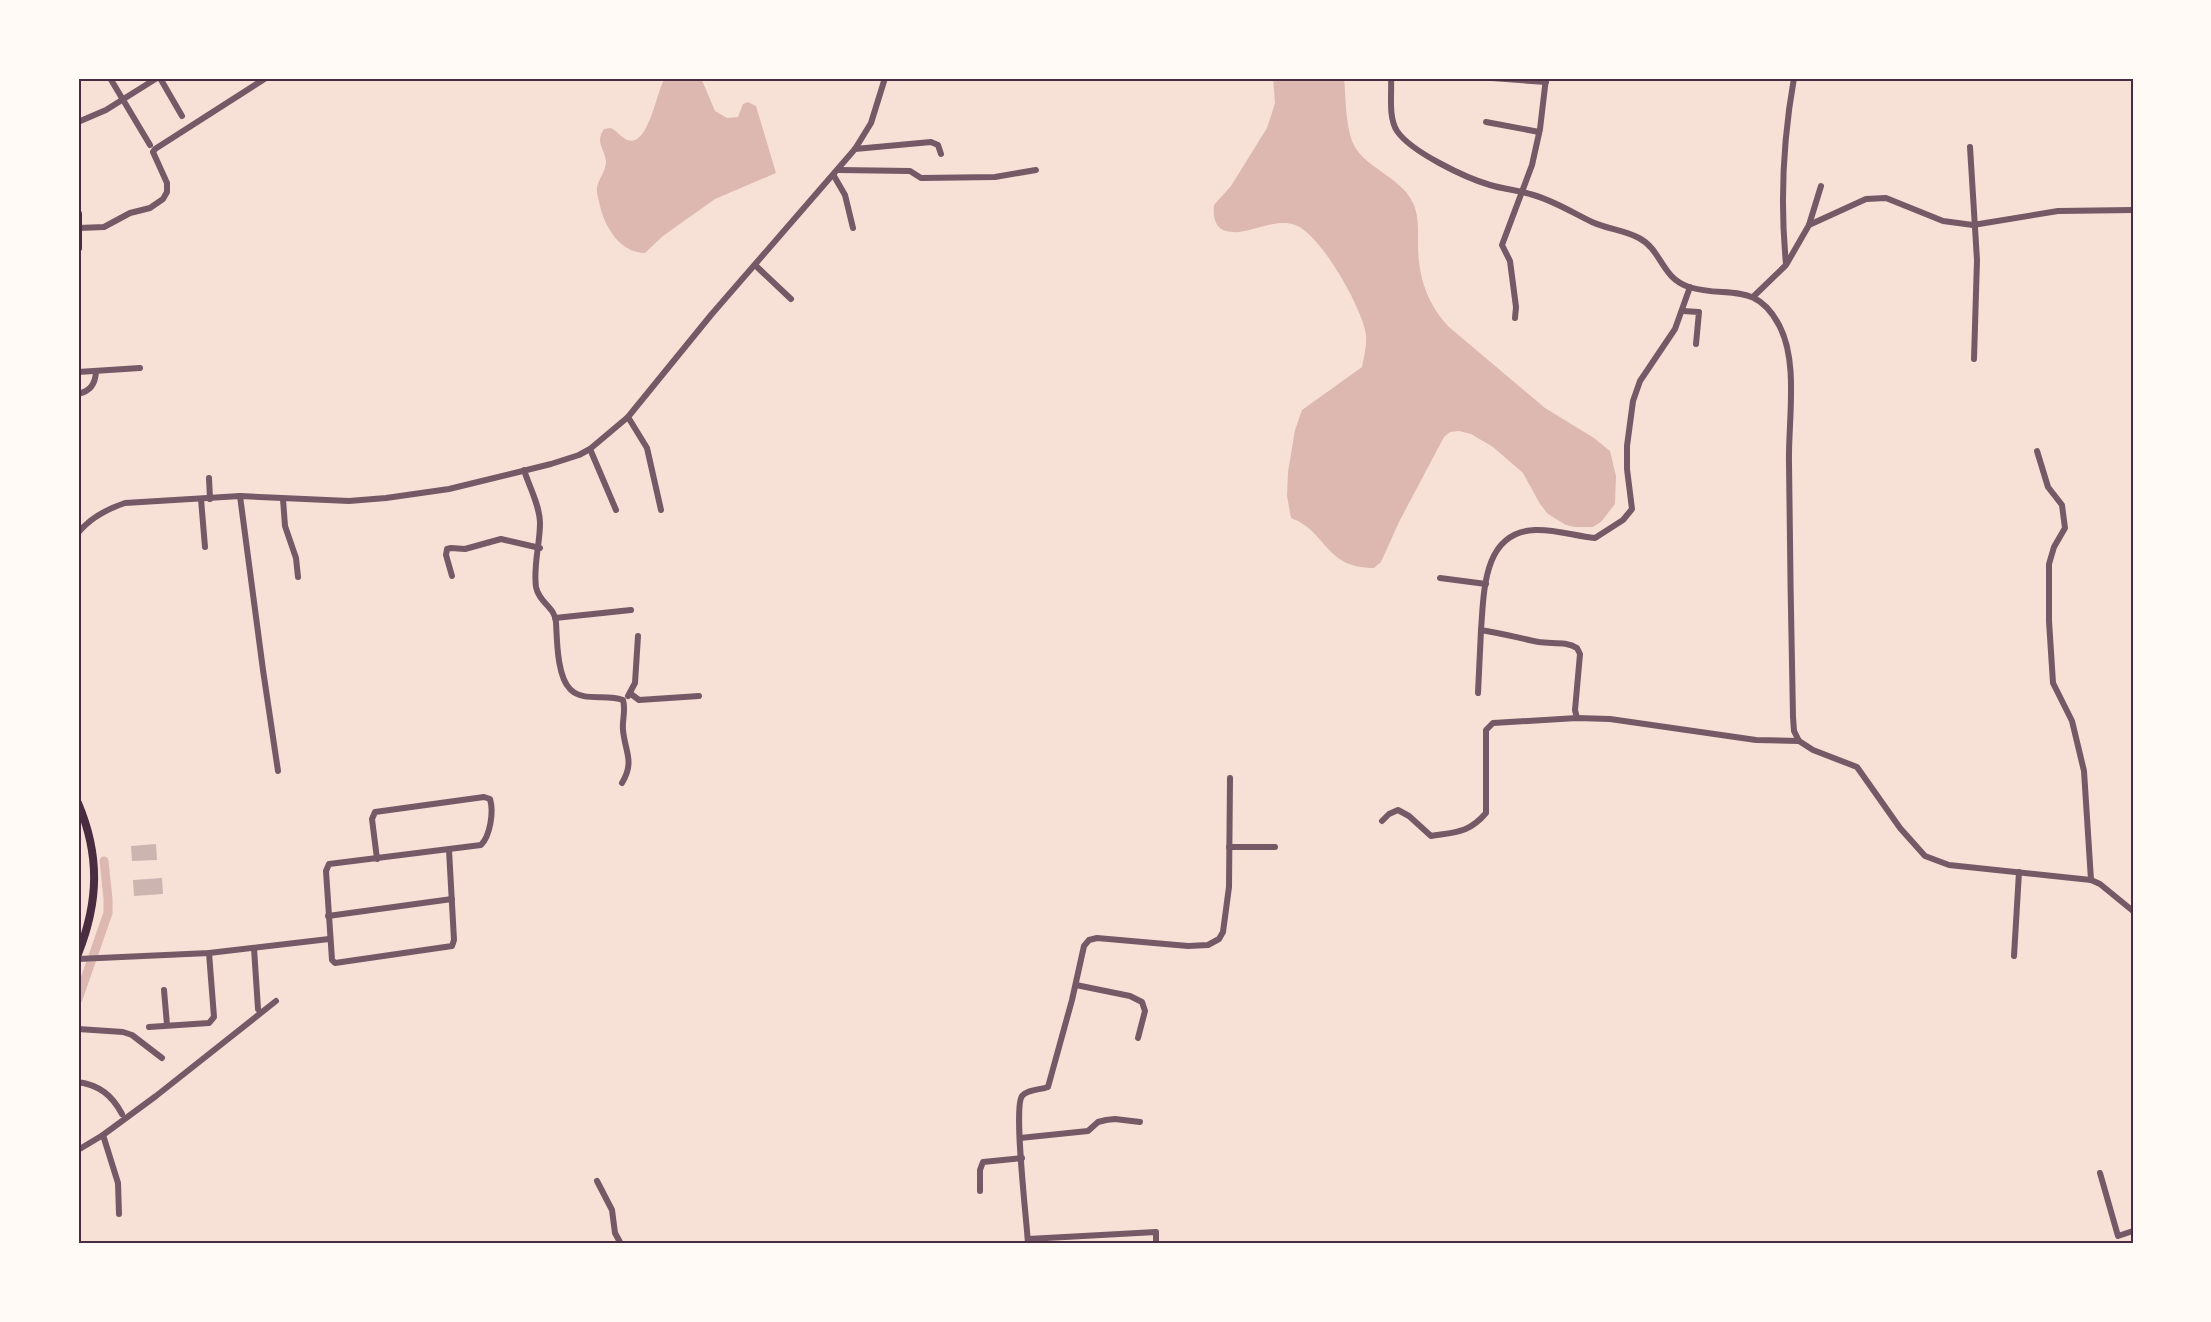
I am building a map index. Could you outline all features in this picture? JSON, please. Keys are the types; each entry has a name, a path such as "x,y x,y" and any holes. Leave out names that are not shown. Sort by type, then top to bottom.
{"main road":[{"path":"78,214 80,228 78,248"},
{"path":"78,803 92,840 95,880 82,956"}],"street":[{"path":"110,78 150,145"},
{"path":"78,122 106,110 158,78 182,116"},
{"path":"80,228 104,227 130,213 150,208 163,200 168,183 153,152 155,149 266,78"},
{"path":"78,534 94,518 125,503 240,496 349,501 386,498 449,489 551,464 590,449 628,417 755,265 836,173 855,149 871,123 885,78"},
{"path":"1391,78 1392,117 1396,130 1403,138 1440,162 1474,180 1552,201 1592,222 1639,238 1650,246 1673,279 1690,287 1754,296 1774,317 1787,343 1790,360 1789,475 1793,717 1794,731 1799,741 1813,750 1857,767 1900,828 1925,855 1949,864 2091,880 2100,884 2133,911"},
{"path":"1492,78 1546,80 1532,165 1502,245 1510,261 1516,308 1515,318"},
{"path":"1786,265 1782,208 1794,78"},
{"path":"1486,122 1539,132"},
{"path":"855,149 932,142 938,145 941,154"},
{"path":"1970,147 1973,225 1977,260 1974,359"},
{"path":"836,173 910,171 921,178 995,177 1036,170"},
{"path":"836,173 845,195 853,228"},
{"path":"1754,296 1786,265 1809,225 1821,186"},
{"path":"1809,225 1866,200 1876,198 1886,198 1942,221 1973,225 2058,211 2133,210"},
{"path":"755,265 791,299"},
{"path":"1478,693 1481,630 1486,584 1493,554 1511,536 1522,531 1542,530 1595,538 1629,515 1633,503 1627,468 1627,446 1633,401 1640,381 1675,329 1690,287"},
{"path":"1683,311 1699,312 1696,344"},
{"path":"78,372 140,368"},
{"path":"78,394 90,390 96,372"},
{"path":"628,417 647,448 660,510"},
{"path":"590,449 616,510"},
{"path":"2037,452 2048,487 2062,505 2065,528 2054,547 2049,564 2050,644 2053,683 2072,721 2084,771 2091,880"},
{"path":"524,470 540,520 540,548 535,567 537,590 539,599 549,608 555,618 562,673 570,690 586,696 623,700"},
{"path":"209,478 210,499"},
{"path":"240,496 262,670 278,771"},
{"path":"201,499 205,547"},
{"path":"283,499 285,526 296,558 297,577"},
{"path":"452,576 446,555 447,549 465,549 501,539 540,548"},
{"path":"1440,578 1486,584"},
{"path":"555,618 631,610"},
{"path":"1481,630 1511,634 1539,642 1566,644 1577,648 1580,654 1575,710 1577,718"},
{"path":"623,700 631,694 635,683 638,636"},
{"path":"631,694 639,700 699,696"},
{"path":"622,783 629,764 623,732 625,708 623,700"},
{"path":"1383,821 1389,814 1398,810 1409,816 1431,836 1461,831 1475,825 1486,813 1486,730 1487,727 1498,722 1577,718 1629,721 1773,742 1799,741"},
{"path":"1156,1244 1156,1232 1028,1242 1020,1138 1020,1100 1027,1091 1048,1087 1076,985 1084,946 1089,940 1113,939 1188,946 1208,945 1219,939 1223,932 1229,887 1230,778"},
{"path":"378,859 372,819 375,812 484,796 490,799 491,816 486,838 478,846 328,866 326,871 329,939 332,960 337,963 450,947 454,942 449,850"},
{"path":"1229,847 1275,847"},
{"path":"2014,956 2019,872"},
{"path":"328,916 452,899"},
{"path":"78,959 82,956 210,953 329,939"},
{"path":"254,948 258,1009"},
{"path":"149,1027 209,1023 214,1019 210,953"},
{"path":"1076,985 1130,996 1142,1002 1145,1011 1138,1038"},
{"path":"164,990 167,1025"},
{"path":"78,1150 104,1135 244,1029 276,1001"},
{"path":"78,1029 123,1032 132,1035 162,1058"},
{"path":"78,1082 104,1091 112,1098 122,1114"},
{"path":"1020,1138 1088,1131 1098,1122 1106,1120 1140,1122"},
{"path":"104,1135 118,1183 119,1214"},
{"path":"980,1191 980,1170 983,1162 1022,1158"},
{"path":"2100,1173 2118,1236 2133,1231"},
{"path":"597,1181 612,1210 615,1233 621,1244"}],"shaded area":[{"path":"665,78 701,78 715,111 727,118 738,117 743,104 748,102 756,106 776,173 715,199 663,236 645,253 636,252 621,244 610,230 602,214 597,189 606,161 600,138 604,129 611,128 627,140 635,140 641,136 651,117"},
{"path":"1273,78 1344,78 1347,116 1353,143 1363,157 1401,187 1413,203 1418,223 1418,256 1422,278 1425,289 1441,318 1545,408 1594,438 1610,451 1616,476 1615,504 1601,522 1593,527 1575,527 1566,525 1548,514 1523,473 1493,447 1471,434 1459,431 1450,432 1444,437 1399,522 1381,562 1374,568 1345,562 1313,532 1291,518 1287,496 1288,472 1295,430 1302,410 1362,367 1366,335 1357,308 1339,273 1328,256 1305,231 1295,225 1277,223 1234,232 1222,229 1215,221 1214,205 1231,186 1267,128 1275,103"}],"building":[{"path":"156,844 157,860 132,861 131,846"},
{"path":"162,878 163,894 134,896 133,880"}],"waterway":[{"path":"78,999 108,913 104,861"}]}
